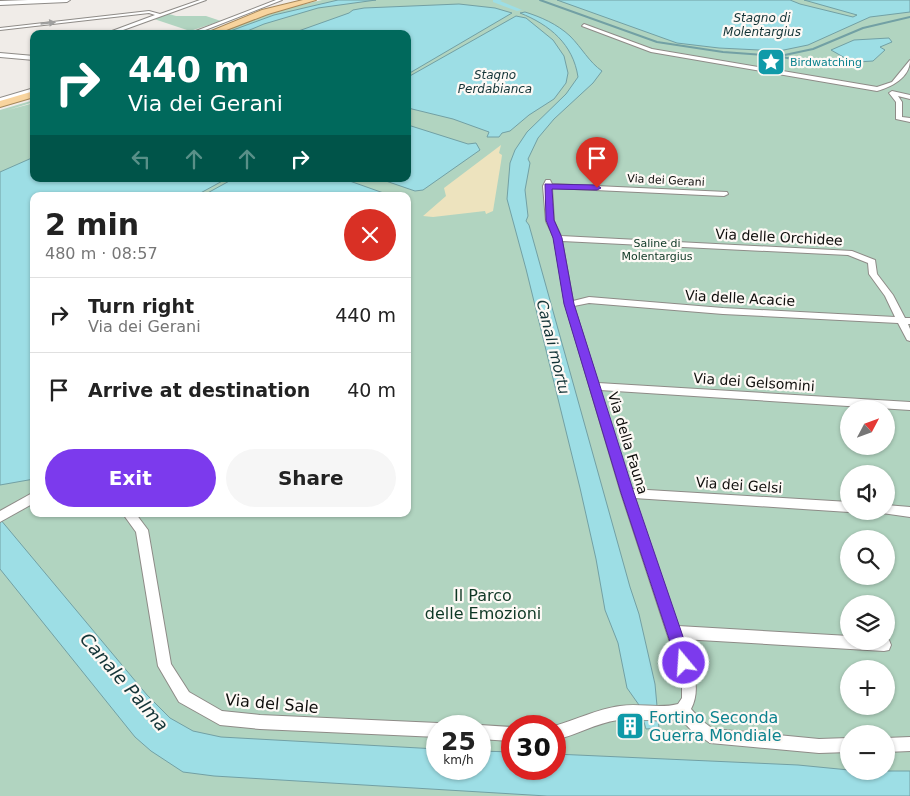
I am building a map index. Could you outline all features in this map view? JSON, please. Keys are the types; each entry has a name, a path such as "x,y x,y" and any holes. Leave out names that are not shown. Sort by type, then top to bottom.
{"highway":[{"path":"211,30 259,12 302,0"},
{"path":"218,30 265,12 312,0"},
{"path":"0,106 30,97"}],"street":[{"path":"0,3 66,0"},
{"path":"117,30 204,0"},
{"path":"201,30 280,0"},
{"path":"0,29 149,12 160,15"},
{"path":"584,25 651,50 877,89 910,97"},
{"path":"0,54 30,58"},
{"path":"12,56 10,58 16,65 30,60"},
{"path":"877,89 894,83 910,62"},
{"path":"0,100 30,91"},
{"path":"894,94 899,102 899,119 910,120"},
{"name":"Via dei Gerani","path":"548,184 724,194"},
{"name":"Via della Fauna","path":"548,184 550,220 558,238 569,304 627,493 690,679 689,699 683,710"},
{"name":"Via delle Orchidee","path":"558,238 850,253 872,262 873,274 905,321"},
{"name":"Via delle Acacie","path":"569,304 589,300 723,311 905,321"},
{"path":"905,321 910,338"},
{"name":"Via dei Gelsomini","path":"595,386 910,406"},
{"name":"Via dei Gelsi","path":"627,493 840,507"},
{"path":"0,516 30,499"},
{"path":"895,511 910,512"},
{"name":"Via del Sale","path":"131,517 142,530 165,666 184,696 220,718 260,722 426,729"},
{"path":"674,632 840,642"},
{"path":"566,729 616,713 673,714 683,710 696,725 710,736 819,746 840,746"},
{"path":"895,745 910,744"}],"green space":[{"name":"Saline di Molentargius","path":"322,0 910,0 910,796 0,796 0,110 30,101 30,103 8,110 30,104 30,182 411,182 411,30 222,30 263,14"},
{"path":"169,14 176,16 206,16 221,21 193,30 187,30 154,19"}],"sand":[{"path":"501,145 499,153 502,155 493,211 486,214 485,211 433,217 423,216 446,196 444,188"}],"water":[{"path":"338,0 376,0 318,8 250,30 233,30 274,15"},
{"name":"Stagno di Molentargius","path":"557,0 790,0 853,17 857,15 804,0 910,0 910,12 870,17 808,45 779,51 719,48 677,43"},
{"name":"Stagno Perdabianca","path":"459,4 495,8 512,13 411,72 411,30 301,30 353,10"},
{"path":"525,12 549,21 560,28 602,71 593,83 554,119 538,138 528,159 530,163 525,190 528,216 526,221 529,225 639,614 655,684 659,728 646,729 639,705 627,688 618,643 605,610 580,488 507,199 510,163 515,150 527,132 566,94 578,77 571,55 565,45 541,23 520,13"},
{"name":"Stagno Perdabianca","path":"516,16 526,18 553,40 564,56 568,73 566,83 554,99 529,115 510,131 502,133 499,137 487,137 489,132 453,119 411,109 411,75"},
{"path":"889,38 892,42 880,47 885,50 873,61 843,63 841,61 845,58 831,50 854,40"},
{"path":"411,126 468,144 476,143 480,150 423,190 415,191 389,182 411,182"},
{"path":"30,159 30,182 221,182 202,192 30,192 30,480 0,485 0,172"},
{"path":"228,182 352,182 381,192 209,192"},
{"name":"Canale Palma","path":"0,519 147,695 170,718 193,731 221,737 426,748 426,780 491,780 491,751 501,752 501,780 566,780 566,754 798,765 840,769 840,780 895,780 895,771 910,771 910,796 547,796 214,776 183,772 151,751 135,737 0,569"}],"building":[{"path":"630,718 636,718 639,722 637,729 624,725"}],"waterway":[{"name":"Canali mortu","path":"499,0 495,1 519,10"},
{"path":"540,0 657,42 723,52 777,56 808,62 843,63"},
{"path":"780,56 813,49 863,28 910,17"}],"place":[{"name":"Birdwatching","path":"771,62"},
{"name":"Fortino Seconda Guerra Mondiale","path":"630,726"}],"route":[{"path":"597,188 548,186 550,220 558,238 569,304 627,493 684,663"}],"park label":[{"name":"Il Parco delle Emozioni","path":"483,604"}]}
